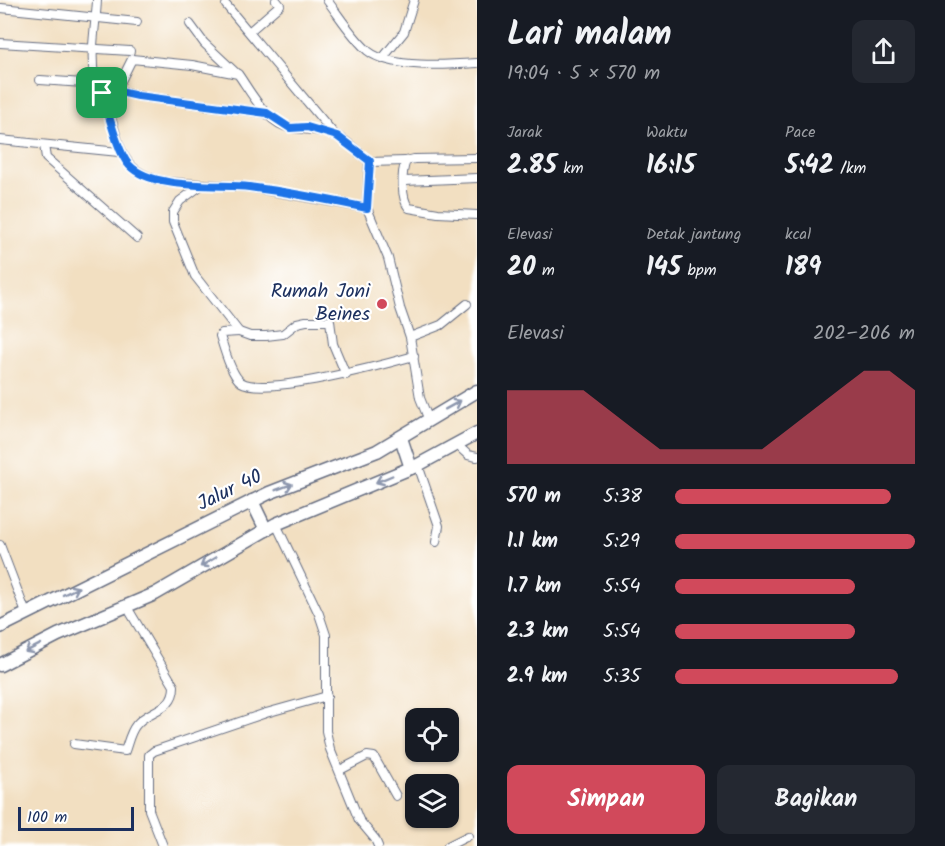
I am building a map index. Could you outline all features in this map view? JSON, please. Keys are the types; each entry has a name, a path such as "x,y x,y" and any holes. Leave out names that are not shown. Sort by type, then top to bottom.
{"highway":[{"name":"Jalur 40","path":"0,627 252,501 354,461 400,438 428,418 477,391"},
{"path":"0,665 58,635 155,594 271,527 415,467 477,433"},
{"path":"400,438 415,467"},
{"path":"252,501 271,527"}],"street":[{"path":"97,0 94,78 115,129 119,152 130,167 154,179 249,187 367,208"},
{"path":"250,31 278,10 280,5 276,0"},
{"path":"327,0 359,42 382,58 448,65 477,63"},
{"path":"382,58 404,32 414,0"},
{"path":"226,5 335,135 370,161 477,158"},
{"path":"1,8 137,22"},
{"path":"190,24 204,43 238,74 256,103 267,113 290,128 307,127 335,135"},
{"path":"0,43 130,51"},
{"path":"102,93 118,87 132,58 192,65 238,74"},
{"path":"40,80 98,84"},
{"path":"111,90 138,96 267,113"},
{"path":"0,140 119,152"},
{"path":"44,145 46,158 137,238"},
{"path":"370,161 367,208 388,258 400,308 410,337 420,398 428,418"},
{"path":"406,161 405,201 409,208 438,213 477,215"},
{"path":"404,181 477,178"},
{"path":"203,184 180,201 173,212 173,222 195,276 239,332"},
{"path":"410,337 441,325 467,304"},
{"path":"346,375 333,344 330,321 306,321 297,324 283,334 249,336 239,332 222,333 220,336 241,382 267,384 346,375 414,356"},
{"path":"456,444 468,455 477,457"},
{"path":"415,467 439,526 436,542"},
{"path":"271,527 323,623 327,649 327,741 359,820 378,846"},
{"path":"0,545 26,613"},
{"path":"74,744 125,752 136,724 167,705 174,694 174,686 128,607"},
{"path":"163,846 149,810 149,755 154,751 266,713 327,696"},
{"path":"340,770 367,756 374,757 396,796"},
{"path":"448,846 468,836"}],"place":[{"name":"Rumah Joni Beines","path":"382,304"}],"route":[{"path":"111,90 169,101 267,113 282,125 290,128 307,127 337,136 370,161 368,164 367,208 249,187 167,182 142,174 130,167 119,152 115,129 102,93 111,90"}]}
